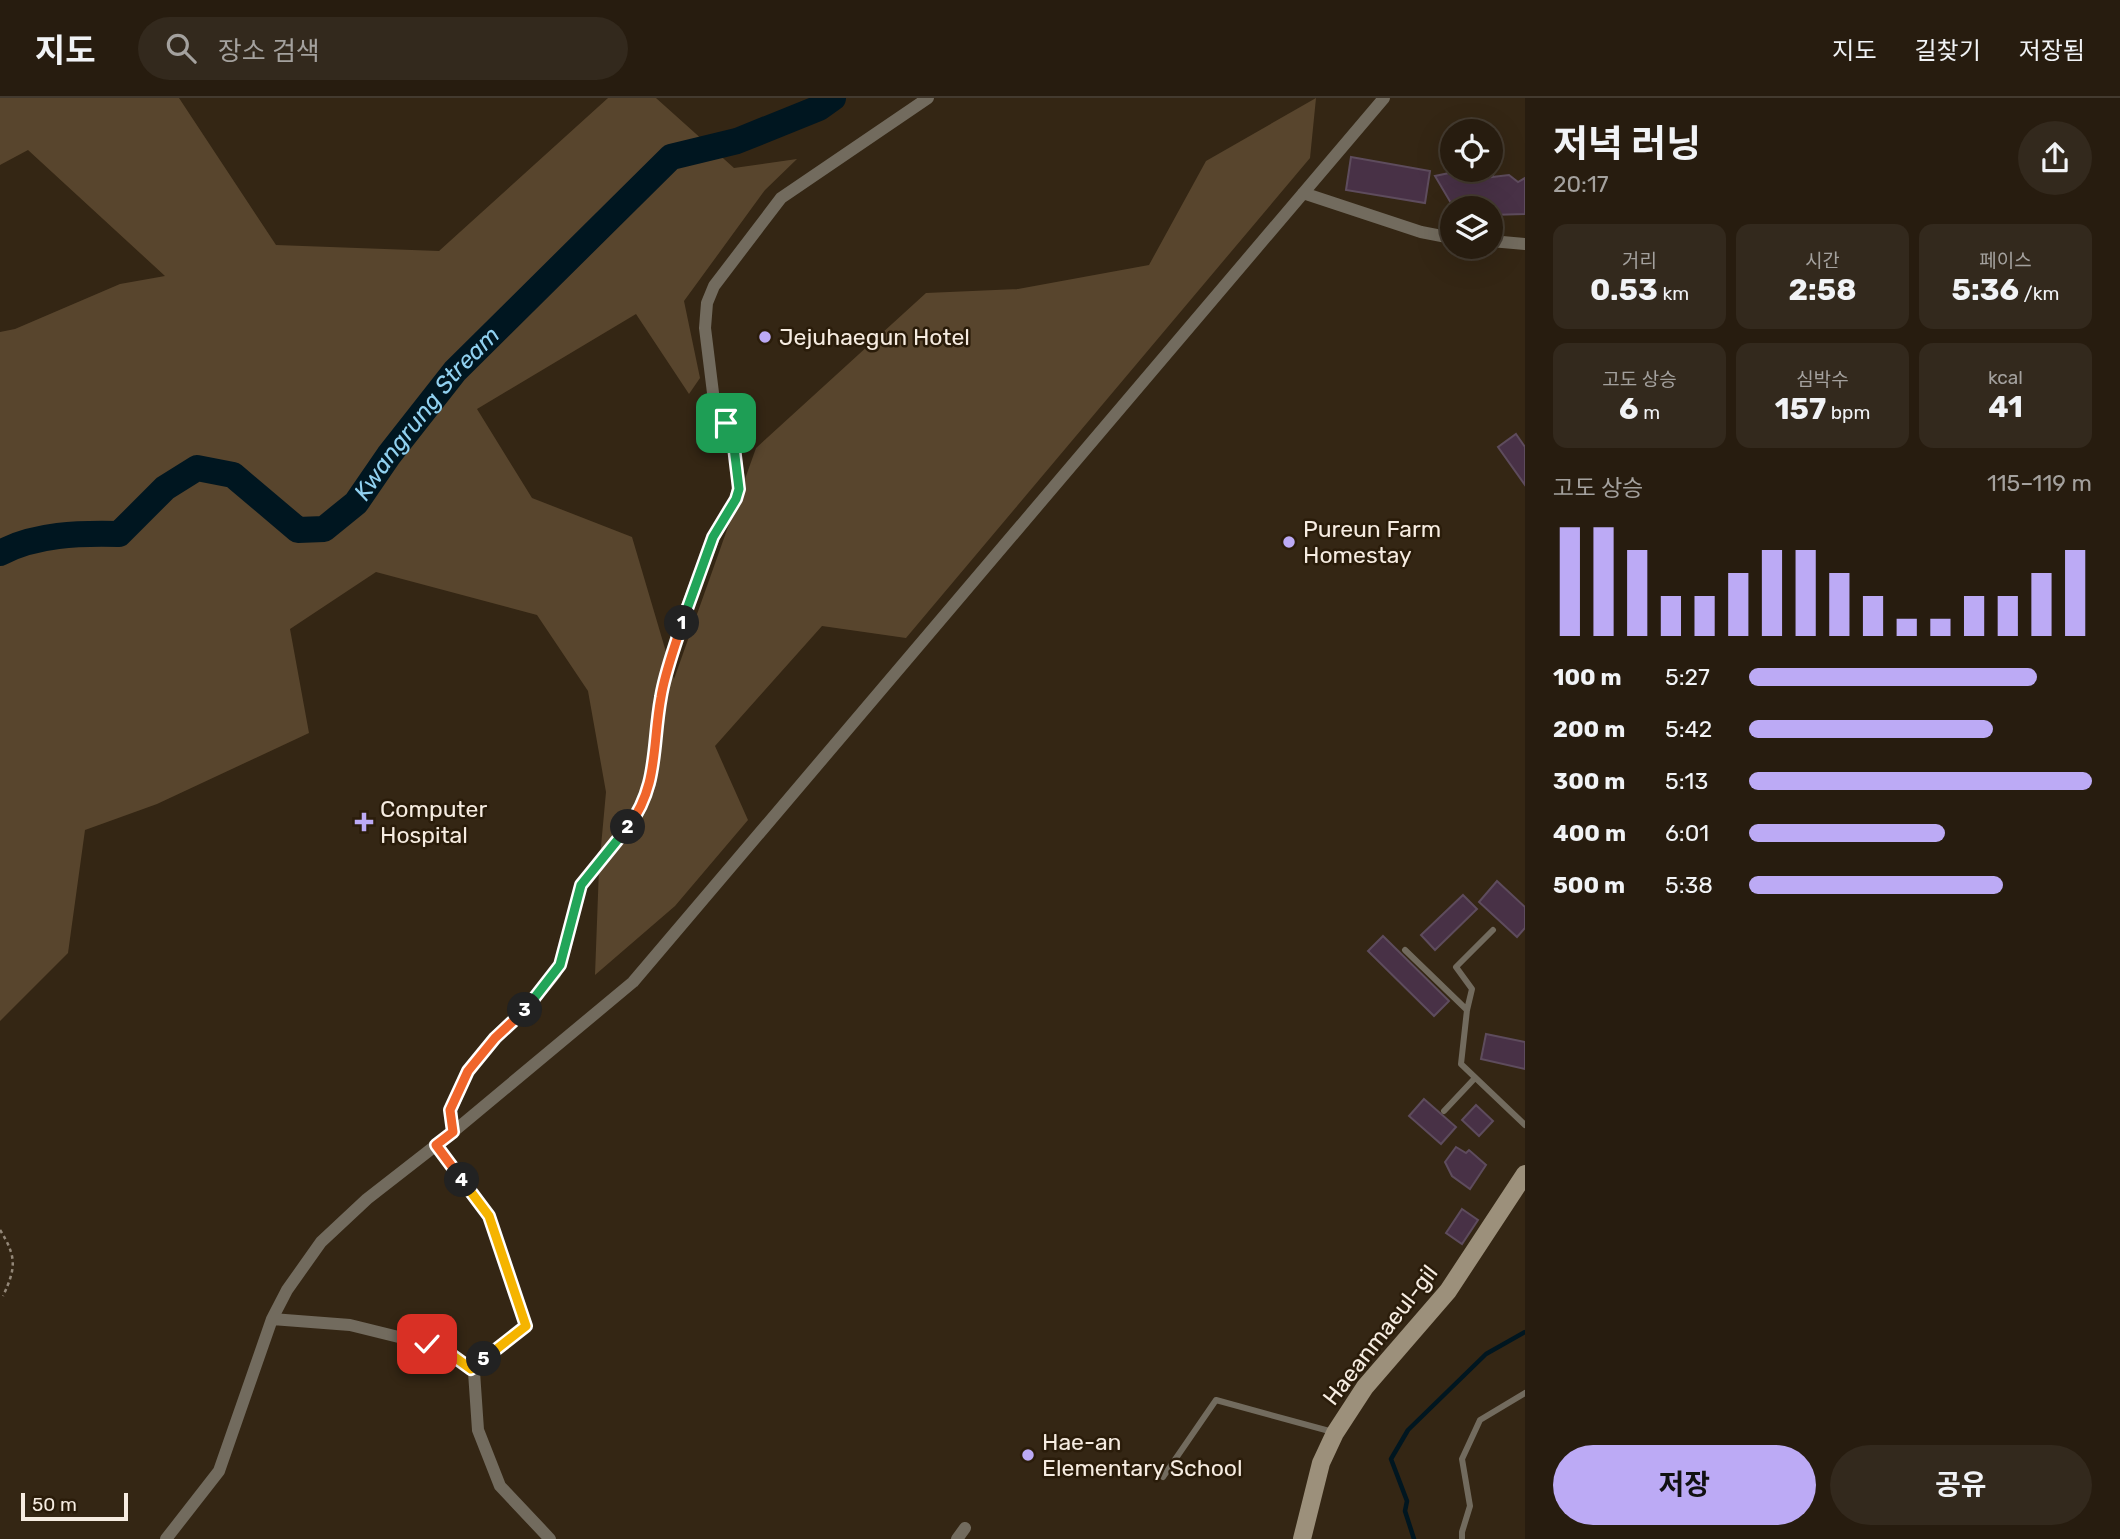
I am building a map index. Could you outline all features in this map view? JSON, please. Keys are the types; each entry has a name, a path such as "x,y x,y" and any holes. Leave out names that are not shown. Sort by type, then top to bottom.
{"street":[{"path":"453,1132 450,1110 468,1071 555,974 563,956 581,885 638,813 650,784 661,693 672,655 707,552 739,489 733,439 714,401 705,328 706,303 714,286 781,198 928,98"},
{"path":"166,1539 219,1471 272,1319 287,1290 321,1242 368,1199 633,982 1384,98"},
{"path":"1303,193 1421,232 1440,236"},
{"path":"1503,242 1525,244"},
{"path":"436,1145 489,1216 526,1326 471,1369"},
{"name":"Haeanmaeul-gil","path":"1302,1539 1321,1463 1335,1433 1365,1387 1448,1291 1525,1174"},
{"path":"272,1319 350,1325 427,1344 449,1353 471,1369 474,1372 478,1430 500,1486 550,1539"}],"lane":[{"path":"1493,930 1456,967 1472,989 1461,1065 1525,1125"},
{"path":"1405,950 1467,1010"},
{"path":"1444,1111 1475,1078"},
{"path":"1462,1539 1470,1506 1461,1459 1480,1420 1525,1393"},
{"path":"1163,1477 1216,1400 1335,1433"}],"path":[{"path":"0,1230 11,1247 14,1272 3,1296"}],"shaded area":[{"path":"0,98 179,98 276,245 439,251 608,98 656,98 734,168 797,159 765,190 684,301 700,378 689,394 636,314 477,409 532,498 632,537 674,679 756,448 926,293 1018,289 1149,265 1206,161 1316,98 1310,158 906,638 822,626 715,746 748,820 675,906 595,975 599,868 606,792 588,691 537,615 376,572 290,629 309,733 157,804 85,830 68,953 0,1021 0,332 15,329 120,284 165,276 28,150 0,165"}],"building":[{"path":"1351,157 1430,171 1425,203 1346,190"},
{"path":"1440,175 1440,182 1503,182 1503,176 1509,175 1518,182 1525,178 1525,214 1503,215 1503,196 1447,196 1435,176"},
{"path":"1516,434 1525,447 1525,485 1498,447"},
{"path":"1497,881 1525,907 1525,928 1517,937 1479,902"},
{"path":"1463,895 1477,909 1435,950 1421,935"},
{"path":"1383,936 1449,1001 1434,1016 1368,951"},
{"path":"1486,1034 1525,1042 1525,1069 1481,1059"},
{"path":"1424,1099 1456,1127 1441,1144 1409,1116"},
{"path":"1476,1105 1493,1121 1479,1136 1462,1120"},
{"path":"1456,1147 1466,1153 1469,1150 1486,1165 1470,1189 1452,1176 1445,1162"},
{"path":"1462,1209 1478,1220 1462,1244 1446,1233"}],"waterway":[{"name":"Kwangrung Stream","path":"0,553 43,538 119,534 165,488 197,468 233,475 298,530 324,529 356,503 389,455 455,371 671,157 737,141 819,108 833,98"},
{"path":"1414,1539 1405,1511 1407,1501 1391,1459 1408,1430 1486,1354 1525,1332"}],"place":[{"name":"Jejuhaegun Hotel","path":"765,337"},
{"name":"Pureun Farm Homestay","path":"1289,542"},
{"name":"Computer Hospital","path":"364,822"},
{"name":"Hae-an Elementary School","path":"1028,1455"}],"route":[{"path":"427,1344 449,1353 471,1369 526,1326 489,1216 436,1145 453,1132 450,1110 468,1071 555,974 560,965 581,885 617,843 638,813 650,784 661,693 672,655 713,537 736,499 739,489 733,439 726,423"}]}
